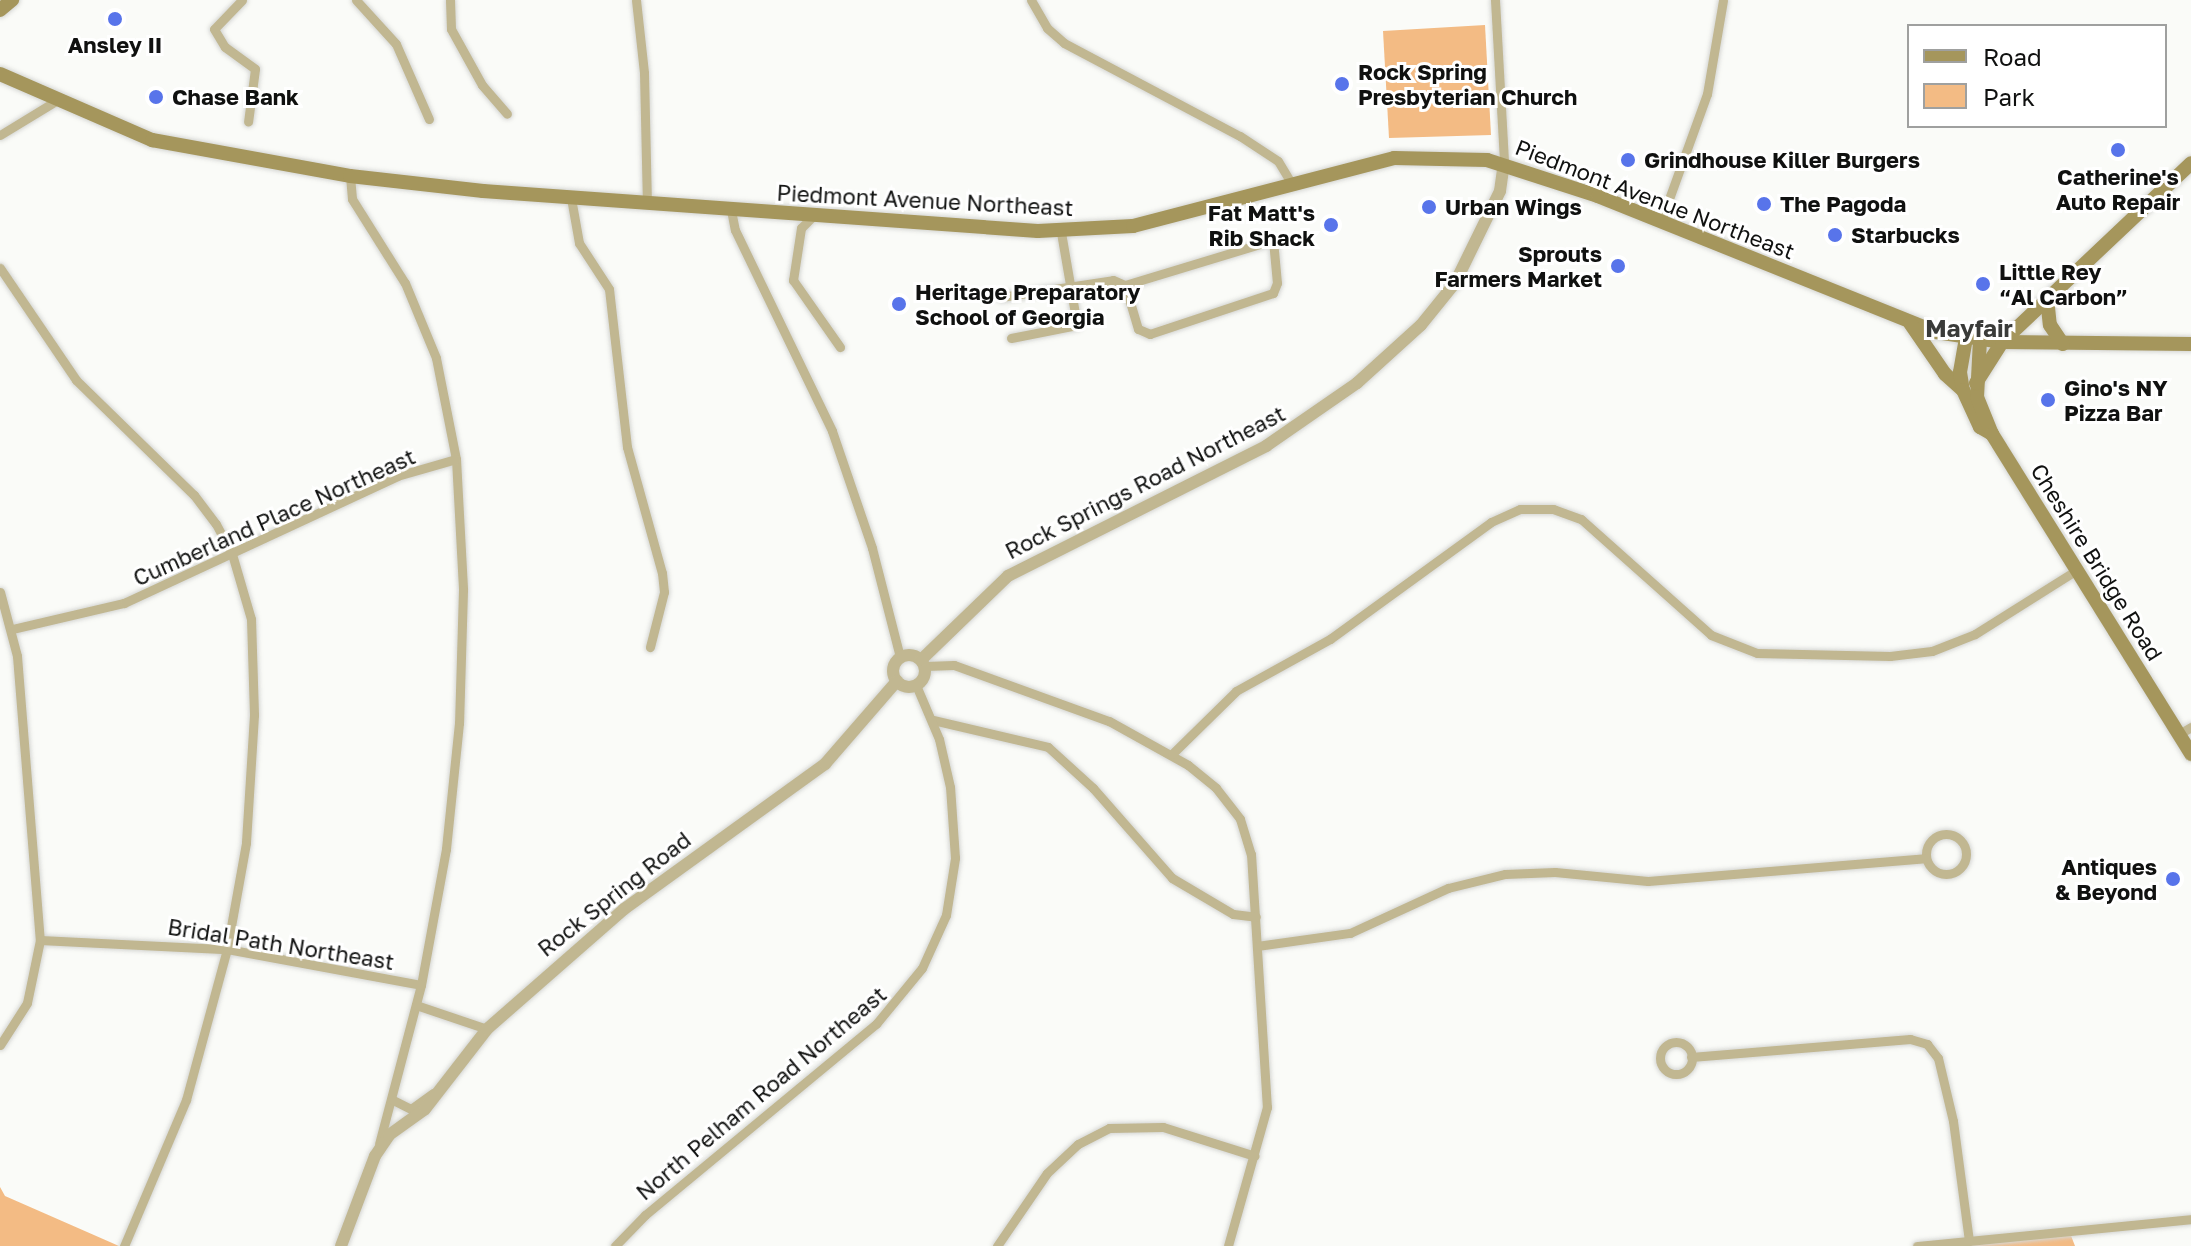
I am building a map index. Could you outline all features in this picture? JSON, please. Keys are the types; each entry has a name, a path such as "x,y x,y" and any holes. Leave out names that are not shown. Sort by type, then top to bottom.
{"main road":[{"path":"0,10 12,0"},
{"name":"Piedmont Avenue Northeast","path":"0,74 123,130 196,151 350,176 647,204 1061,232 1171,218 1291,183 1394,158 1451,156 1504,163 1661,221 1910,323 1973,339 2002,342 2191,344"},
{"path":"1969,387 2002,342 2191,163"},
{"path":"2047,298 2050,325 2063,344"},
{"path":"1910,323 1945,374 1969,387"},
{"path":"1969,387 1960,372 1973,339"},
{"name":"Cheshire Bridge Road","path":"1969,387 1980,427 1992,434 2075,571 2185,730 2191,754"}],"street":[{"path":"242,0 214,29 225,47 255,69 248,122"},
{"path":"356,0 396,44 429,119"},
{"path":"450,0 451,29 482,85 507,114"},
{"path":"636,0 644,73 647,204"},
{"path":"1031,0 1047,28 1064,43 1240,136 1278,161 1291,183"},
{"name":"Rock Springs Road Northeast","path":"923,663 1008,576 1266,446 1357,383 1421,325 1455,283 1500,191 1504,163 1495,0"},
{"path":"1661,221 1707,94 1723,0"},
{"path":"0,135 56,101"},
{"path":"341,1246 393,1100 421,985 446,849 459,723 463,590 456,459 449,408 427,331 396,267 352,199 350,176"},
{"path":"571,198 579,243 609,289 627,447 662,573 664,592 650,647"},
{"path":"731,210 735,230 832,431 872,548 900,657 893,670 897,681 916,685 923,663"},
{"path":"814,215 801,228 793,280 840,347"},
{"path":"1011,338 1077,325 1061,232"},
{"path":"1001,297 1113,280 1125,285 1273,240 1273,293 1185,323 1143,333 1125,285"},
{"path":"0,268 76,380 194,495 232,554 251,619 254,715 246,843 227,949 186,1100 124,1246"},
{"name":"Cumberland Place Northeast","path":"12,629 124,603 397,476 456,459"},
{"path":"1172,754 1236,691 1330,639 1491,522 1520,509 1553,509 1581,519 1711,635 1757,653 1890,656 1932,651 1975,634 2075,571"},
{"path":"0,592 12,629 40,940 27,1003 0,1045"},
{"path":"900,657 909,654 923,663 954,665 1023,687 1172,754 1216,788 1240,819 1251,854 1267,1107 1228,1246"},
{"name":"Rock Spring Road","path":"375,1156 389,1135 425,1109 433,1093 487,1029 624,909 825,764 897,681"},
{"name":"North Pelham Road Northeast","path":"615,1246 645,1215 876,1024 922,968 946,915 955,858 950,787 933,720 916,685"},
{"path":"933,720 1048,747 1093,788 1172,878 1233,914 1256,917"},
{"path":"1939,835 1955,835 1966,848 1965,862 1948,874 1935,870 1925,858 1930,843 1939,835"},
{"path":"1257,946 1350,933 1448,888 1505,874 1555,872 1648,881 1925,858"},
{"name":"Bridal Path Northeast","path":"40,940 227,949 421,985"},
{"path":"416,1005 487,1029"},
{"path":"1691,1057 1910,1039 1927,1044 1938,1058 1953,1121 1969,1241"},
{"path":"393,1100 411,1109 433,1093"},
{"path":"997,1246 1047,1173 1078,1144 1109,1128 1163,1127 1255,1156"},
{"path":"1917,1246 2191,1219"}],"green space":[{"path":"1485,25 1491,135 1389,138 1383,31"},
{"path":"0,1187 5,1196 119,1246 0,1246"},
{"path":"2070,1233 2075,1246 1928,1246"}],"place":[{"name":"Ansley II","path":"115,19"},
{"name":"Rock Spring Presbyterian Church","path":"1342,84"},
{"name":"Chase Bank","path":"156,97"},
{"name":"Catherine's Auto Repair","path":"2118,150"},
{"name":"Grindhouse Killer Burgers","path":"1628,160"},
{"name":"The Pagoda","path":"1764,204"},
{"name":"Urban Wings","path":"1429,207"},
{"name":"Fat Matt's Rib Shack","path":"1331,225"},
{"name":"Starbucks","path":"1835,235"},
{"name":"Sprouts Farmers Market","path":"1618,266"},
{"name":"Little Rey “Al Carbon”","path":"1983,284"},
{"name":"Heritage Preparatory School of Georgia","path":"899,304"},
{"name":"Gino's NY Pizza Bar","path":"2048,400"},
{"name":"Antiques & Beyond","path":"2173,879"}],"district":[{"name":"Mayfair","path":"1969,328"}]}
